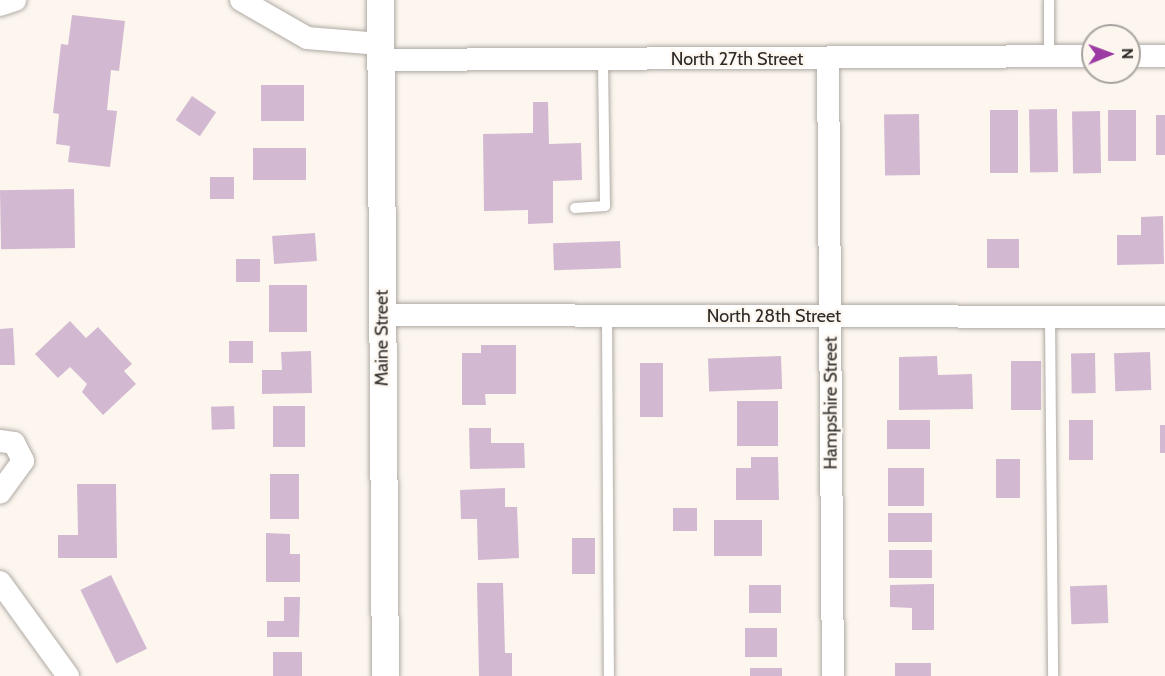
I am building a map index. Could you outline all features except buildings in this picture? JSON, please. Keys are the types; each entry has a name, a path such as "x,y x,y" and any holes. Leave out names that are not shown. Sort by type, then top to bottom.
{"street":[{"path":"0,5 15,0"},
{"name":"North 27th Street","path":"241,0 307,39 380,52 603,59 1081,57"},
{"name":"Maine Street","path":"380,0 385,676"},
{"path":"1141,56 1165,56"},
{"name":"Hampshire Street","path":"828,58 833,676"},
{"name":"North 28th Street","path":"382,315 1165,317"},
{"path":"0,441 14,443 23,461 0,493"},
{"path":"0,582 68,676"}],"lane":[{"path":"1049,0 1049,57"},
{"path":"575,208 605,206 603,59"},
{"path":"607,315 609,676"},
{"path":"1050,317 1053,676"}]}
